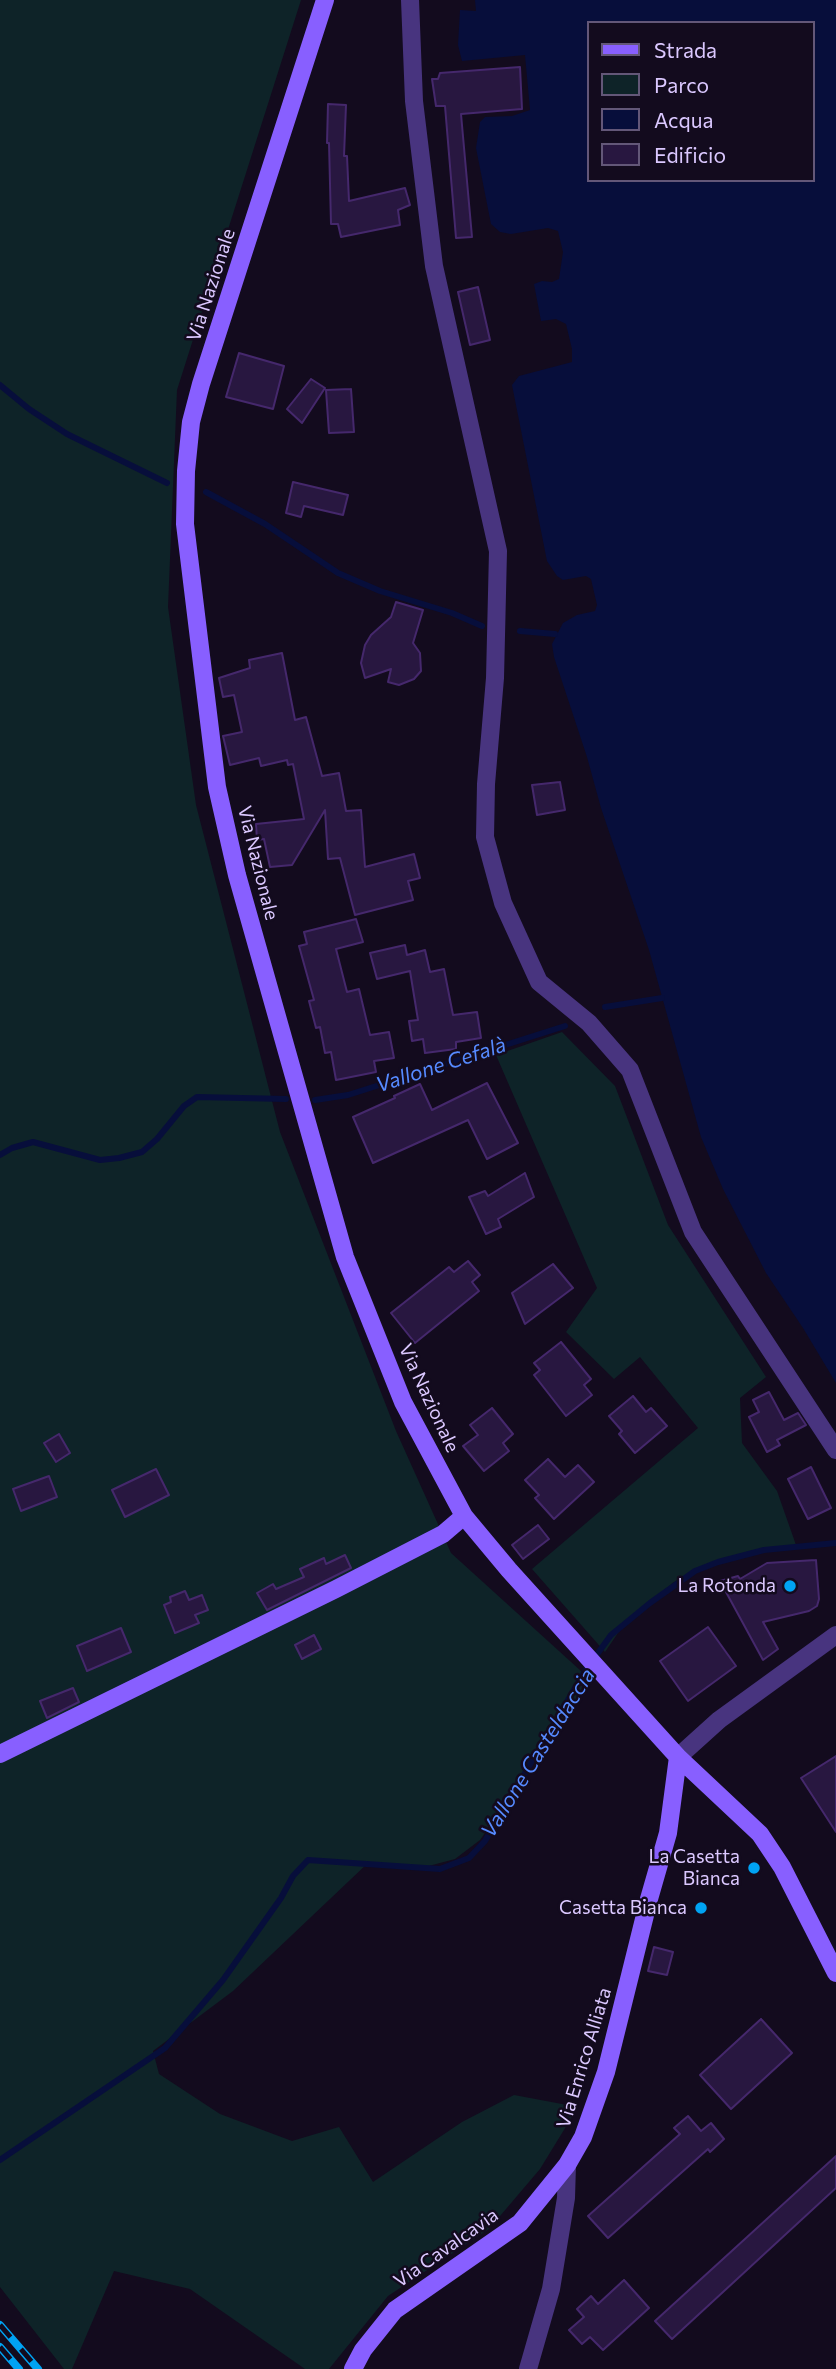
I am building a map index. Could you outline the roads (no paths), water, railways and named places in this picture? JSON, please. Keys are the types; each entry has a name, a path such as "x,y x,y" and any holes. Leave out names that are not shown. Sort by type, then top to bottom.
{"main road":[{"name":"Via Nazionale","path":"325,0 195,410 186,471 185,524 217,787 252,928 345,1257 404,1402 464,1516 509,1570 678,1757 760,1834 771,1849 836,1973"},
{"path":"0,1754 336,1589 443,1534 464,1516"},
{"name":"Via Enrico Alliata","path":"567,2165 583,2137 606,2072 668,1833 678,1757"},
{"name":"Via Cavalcavia","path":"353,2369 380,2326 395,2310 520,2222 567,2165"}],"street":[{"path":"410,0 414,102 434,266 498,551 495,678 486,784 485,837 503,903 538,982 589,1023 629,1070 693,1232 836,1450"},
{"path":"678,1757 719,1720 836,1635"},
{"name":"Via Enrico Alliata","path":"528,2369 551,2289 566,2199 567,2165"}],"water":[{"path":"475,0 836,0 836,1383 766,1273 723,1189 701,1137 649,950 554,657 552,644 563,623 577,615 595,611 597,605 591,579 586,576 563,580 547,561 512,385 519,376 572,362 566,324 556,319 541,321 534,284 559,279 563,252 558,231 548,228 511,234 500,232 491,224 476,148 480,122 485,117 512,116 530,110 525,55 462,61 458,45 460,10 476,11"}],"waterway":[{"path":"0,385 29,409 67,434 167,483"},
{"path":"206,492 265,524 338,573 380,591 452,613 482,626"},
{"path":"520,631 555,634"},
{"name":"Vallone Cefalà","path":"605,1007 662,998"},
{"name":"Vallone Cefalà","path":"315,1100 348,1095 565,1026"},
{"name":"Vallone Cefalà","path":"0,1155 12,1148 33,1142 100,1160 119,1158 142,1152 157,1139 184,1106 197,1097 286,1099"},
{"name":"Vallone Casteldaccia","path":"0,2160 165,2048 223,1980 281,1898 293,1876 308,1860 440,1869 469,1858 485,1841 585,1671 611,1635 650,1603 695,1571 718,1562 764,1550 836,1543"}],"railway":[{"path":"0,2325 38,2369"},
{"path":"0,2347 19,2369"}],"place":[{"name":"La Rotonda","path":"790,1586"},
{"name":"La Casetta Bianca","path":"754,1868"},
{"name":"Casetta Bianca","path":"701,1908"}]}
